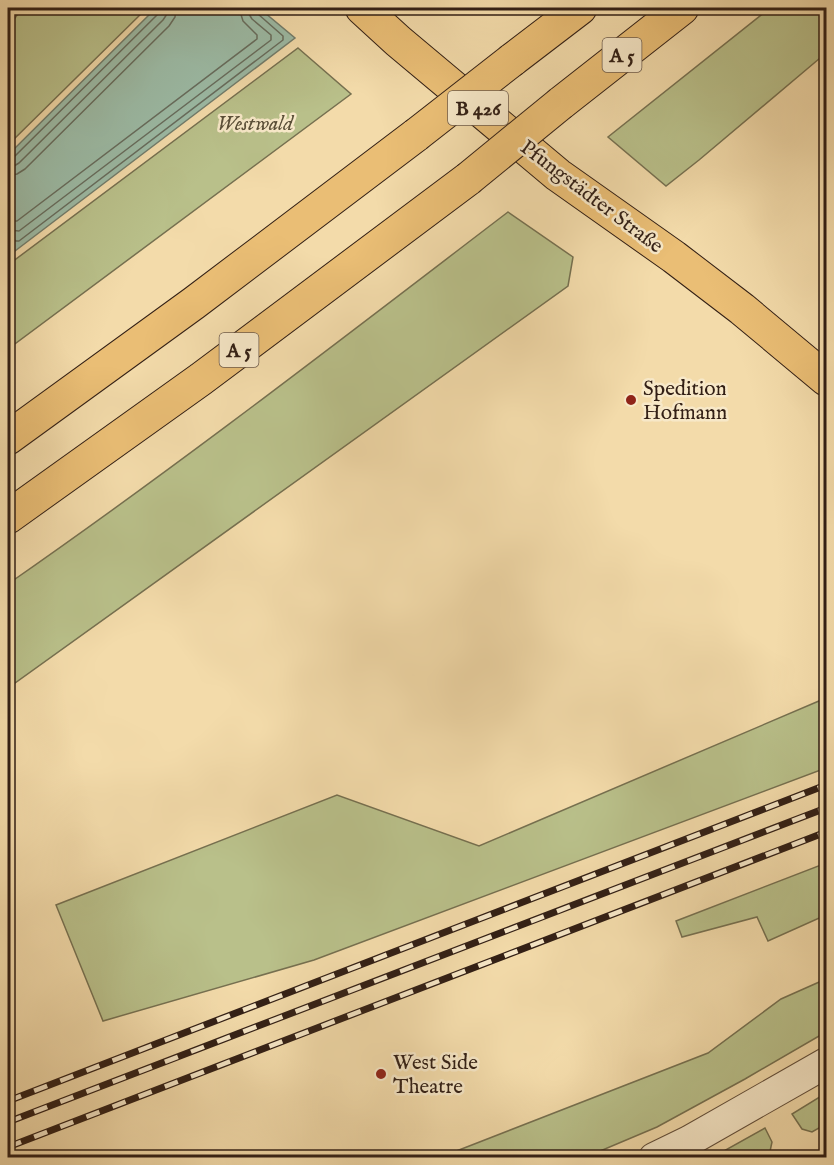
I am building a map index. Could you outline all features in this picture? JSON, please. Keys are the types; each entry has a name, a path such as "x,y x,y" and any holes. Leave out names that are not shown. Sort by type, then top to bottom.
{"main road":[{"name":"Pfungstädter Straße","path":"362,8 558,175 674,257 742,309 826,379"},
{"path":"512,60 567,8"},
{"path":"8,438 194,303 580,8"},
{"name":"A 5","path":"8,517 201,379 468,179 682,8"}],"street":[{"path":"654,1158 689,1141 826,1063"}],"green space":[{"path":"22,8 147,8 8,145 8,28"},
{"path":"770,8 826,8 826,53 699,160 666,186 608,137"},
{"name":"Westwald","path":"298,48 351,94 8,349 8,265"},
{"path":"508,212 573,257 568,286 8,688 8,584 197,448"},
{"path":"826,698 826,768 314,960 103,1021 56,905 337,795 479,846"},
{"path":"826,863 826,915 768,941 757,917 682,937 676,921"},
{"path":"826,979 826,1032 657,1127 586,1157 441,1157 708,1053 781,999"},
{"path":"826,1093 826,1124 812,1132 802,1129 792,1114"},
{"path":"765,1128 772,1142 769,1156 766,1158 713,1157"}],"water":[{"path":"156,8 259,8 295,38 15,251 8,240 8,155"}],"railway":[{"path":"8,1101 826,785"},
{"path":"8,1122 826,808"},
{"path":"8,1147 826,832"}],"place":[{"name":"Spedition Hofmann","path":"631,400"},
{"name":"West Side Theatre","path":"381,1074"}]}
